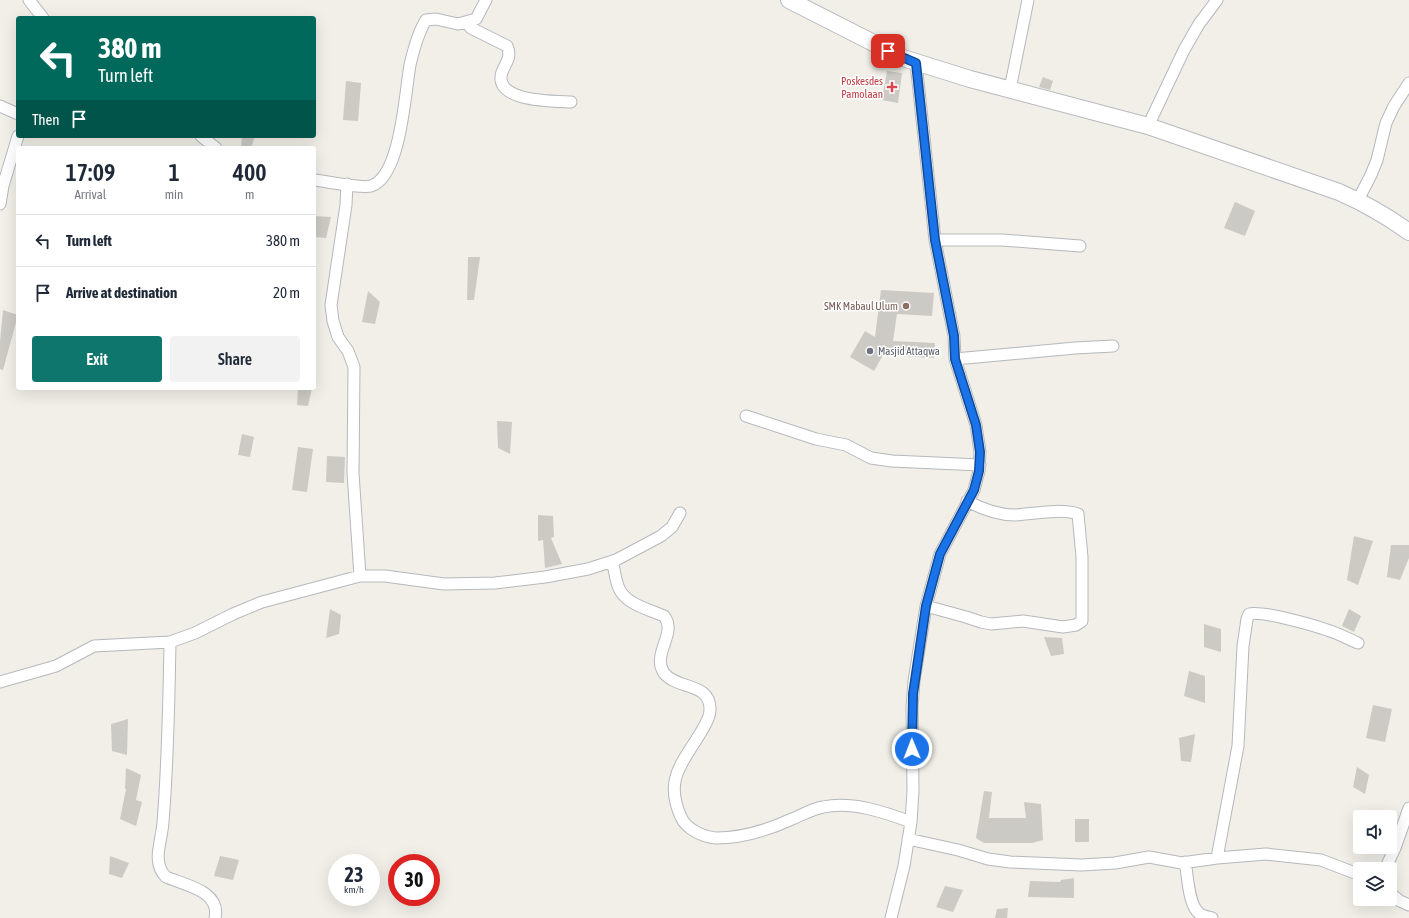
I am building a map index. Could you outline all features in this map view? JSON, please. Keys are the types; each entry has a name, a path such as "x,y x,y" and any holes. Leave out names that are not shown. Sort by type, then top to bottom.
{"street":[{"path":"29,0 41,16"},
{"path":"316,180 371,186 382,179 391,164 397,143 410,64 421,27 426,20 436,19 458,24 467,23 476,19 486,0"},
{"path":"789,0 903,58 916,63 1148,126 1331,189 1358,200 1409,232"},
{"path":"1010,89 1028,0"},
{"path":"1148,126 1184,50 1199,24 1217,0"},
{"path":"467,23 471,28 506,46 509,52 509,58 502,74 502,81 510,92 520,97 571,102"},
{"path":"891,918 904,866 911,822 913,791 912,707 914,681 926,606 940,554 974,490 980,465 980,452 976,425 955,359 954,336 935,240 916,63"},
{"path":"1358,200 1372,175 1386,123 1394,106 1409,83"},
{"path":"0,106 16,113"},
{"path":"0,204 3,186 17,138"},
{"path":"204,138 214,146"},
{"path":"347,184 346,205 331,305 333,321 338,337 348,352 354,367 354,473 360,576"},
{"path":"935,240 1002,240 1080,246"},
{"path":"955,359 1113,346"},
{"path":"746,416 809,436 846,445 871,458 892,461 980,465"},
{"path":"926,606 991,624 1023,621 1063,626 1076,624 1082,621 1082,558 1078,514 1046,512 1013,515 992,512 967,502"},
{"path":"0,682 56,666 94,646 170,642 262,602 360,576 385,576 444,584 494,583 545,577 588,569 612,562 661,536 672,527 680,513"},
{"path":"612,562 622,595 629,600 664,616 667,621 670,628 661,655 661,666 665,674 673,680 696,689 707,696 710,701 709,717 681,763 673,785 675,803 684,825 701,834 714,838 728,838 773,828 823,807 844,806 881,811 911,822"},
{"path":"1217,858 1238,746 1243,646 1249,614 1258,613 1304,624 1333,632 1358,643"},
{"path":"170,642 167,771 163,826 158,855 158,865 161,872 166,877 206,894 213,900 216,907 215,918"},
{"path":"1388,862 1395,848 1409,808"},
{"path":"908,839 958,850 988,859 1010,862 1082,865 1115,863 1149,857 1185,862 1266,854 1321,860 1353,872"},
{"path":"1185,862 1189,893 1195,909 1200,914 1212,918"},
{"path":"1397,899 1409,905"}],"building":[{"name":"Poskesdes Pamolaan","path":"887,71 902,73 898,103 882,100"},
{"path":"1043,77 1053,81 1050,90 1039,87"},
{"path":"346,81 361,83 358,121 343,120"},
{"path":"242,138 254,138 252,146 241,146"},
{"path":"1235,202 1255,211 1245,236 1224,228"},
{"path":"316,216 331,217 326,238 316,237"},
{"path":"468,257 480,257 474,300 467,300"},
{"path":"881,290 934,293 932,316 897,314 893,341 935,343 934,358 883,355 874,371 850,357 865,331 875,337"},
{"path":"368,291 380,302 375,324 362,322"},
{"path":"3,310 16,314 16,322 3,370 0,369 0,341"},
{"path":"298,390 312,390 308,406 297,405"},
{"path":"497,421 512,422 510,454 498,448"},
{"path":"242,434 254,437 250,457 238,455"},
{"path":"298,447 313,449 307,492 292,490"},
{"path":"327,456 345,457 344,483 326,482"},
{"path":"538,515 553,516 554,537 551,538 562,564 545,568 543,540 538,541"},
{"path":"1354,536 1373,541 1358,585 1347,580"},
{"path":"1391,545 1409,545 1409,558 1400,580 1387,577"},
{"path":"330,609 341,615 339,634 326,638"},
{"path":"1349,609 1361,616 1354,632 1342,626"},
{"path":"1204,624 1221,629 1221,652 1204,647"},
{"path":"1044,637 1062,638 1064,654 1051,656"},
{"path":"1189,671 1205,676 1205,703 1184,696"},
{"path":"1373,705 1392,709 1385,742 1366,738"},
{"path":"128,719 127,755 112,751 111,724"},
{"path":"1195,734 1191,762 1181,761 1179,738"},
{"path":"1357,767 1369,775 1365,794 1353,787"},
{"path":"126,768 141,775 136,800 142,802 136,826 120,819 126,789"},
{"path":"984,791 992,792 989,818 1026,818 1024,802 1041,804 1043,840 1032,843 984,843 976,838"},
{"path":"1075,819 1089,819 1089,842 1075,842"},
{"path":"110,856 129,863 122,878 109,874"},
{"path":"220,856 239,860 233,880 214,876"},
{"path":"1074,878 1074,898 1028,897 1030,881 1060,882 1061,880"},
{"path":"945,886 963,890 953,912 936,907"},
{"path":"1008,908 1007,918 995,918 997,909"}],"place":[{"name":"Poskesdes Pamolaan","path":"892,87"},
{"name":"SMK Mabaul Ulum","path":"906,306"},
{"name":"Masjid Attaqwa","path":"870,351"}],"route":[{"path":"888,51 916,63 935,240 954,336 955,359 976,425 980,452 979,471 974,490 947,538 940,554 926,606 914,681 912,707 912,749"}]}
